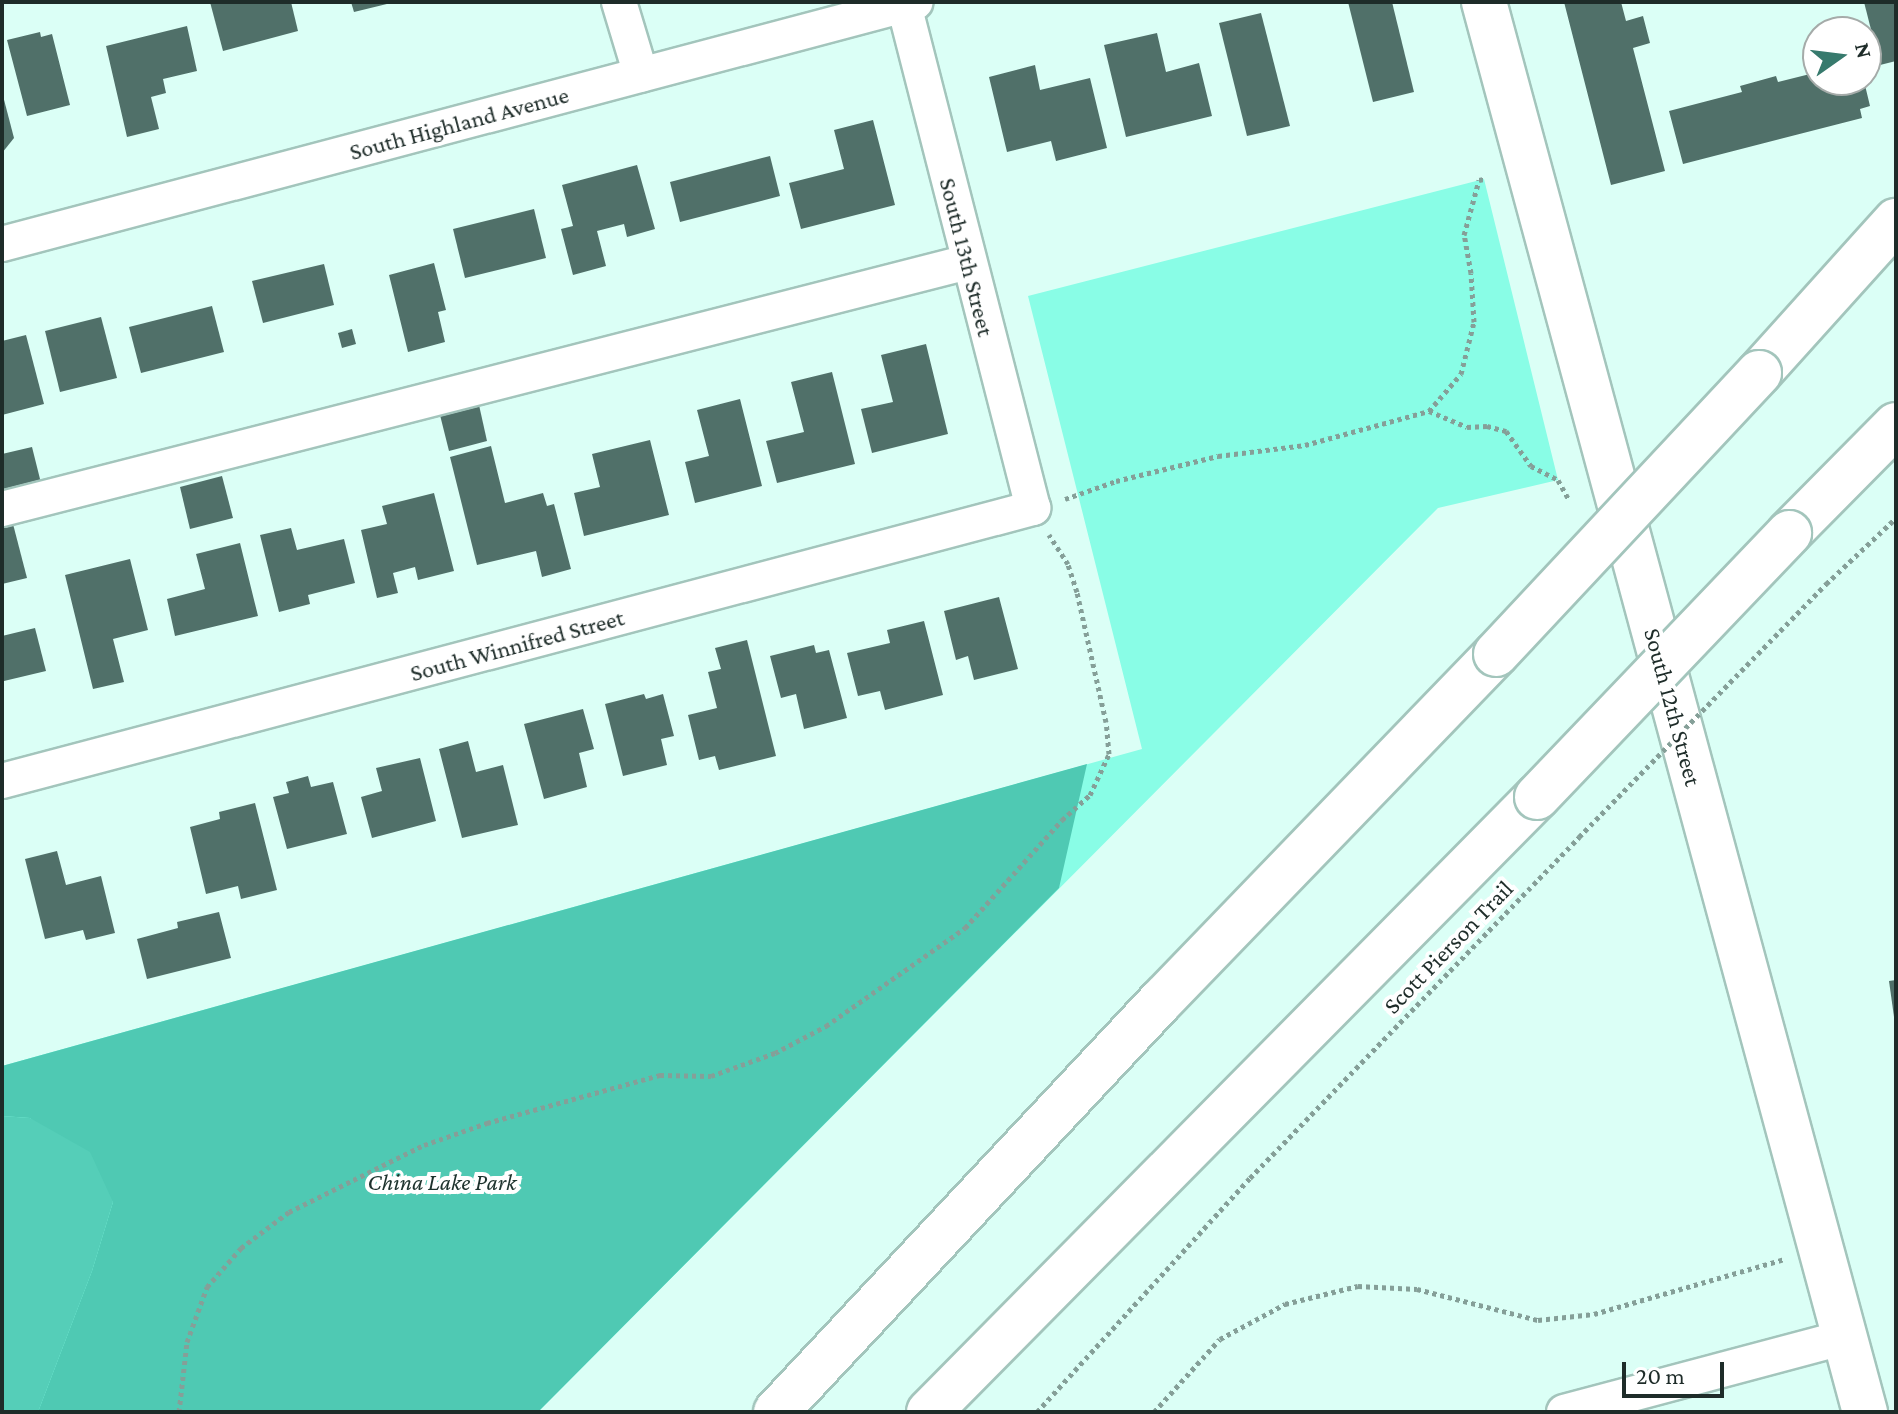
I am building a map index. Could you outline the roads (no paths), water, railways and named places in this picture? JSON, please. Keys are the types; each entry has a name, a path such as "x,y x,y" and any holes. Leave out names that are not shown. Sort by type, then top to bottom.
{"main road":[{"name":"South 12th Street","path":"1484,2 1865,1412"},
{"path":"776,1412 1160,1002 1496,654 1759,373 1896,221"},
{"path":"1759,373 1896,236"},
{"path":"929,1412 1537,797 1896,425"},
{"path":"1789,533 1896,441"},
{"path":"965,1412 1172,1166"}],"street":[{"path":"619,2 641,75"},
{"name":"South Highland Avenue","path":"2,244 910,4"},
{"name":"South 13th Street","path":"910,4 968,262 1033,509"},
{"path":"2,509 968,262"},
{"name":"South Winnifred Street","path":"2,781 1033,509"},
{"path":"1564,1412 1845,1337"}],"park label":[{"name":"China Lake Park","path":"442,1182"}]}
